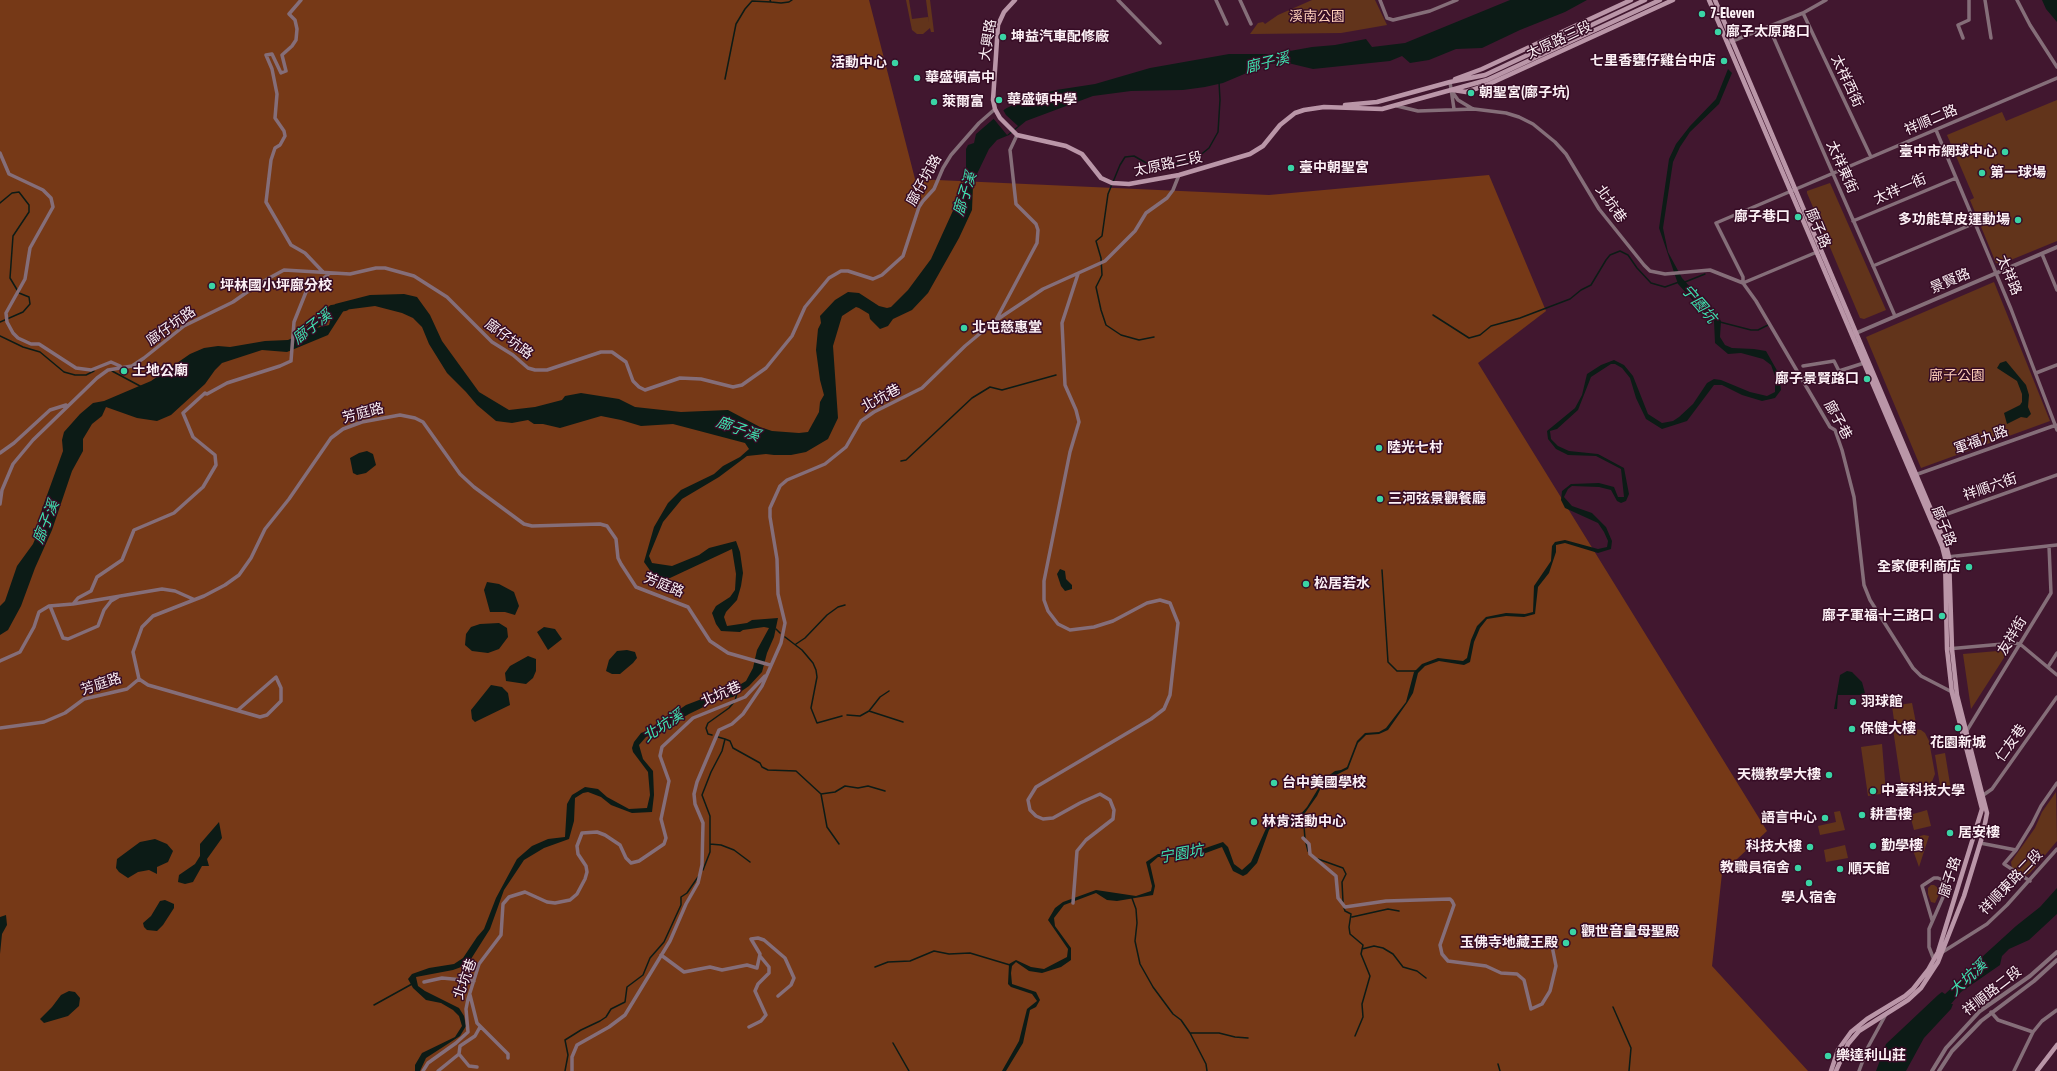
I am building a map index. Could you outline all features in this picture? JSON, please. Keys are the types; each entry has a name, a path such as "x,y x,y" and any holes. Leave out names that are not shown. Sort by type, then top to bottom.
{"main road":[{"name":"大興路","path":"996,110 994,82 998,25 1004,12 1015,0"},
{"name":"太原路三段","path":"1450,82 1482,69 1631,0"},
{"name":"太原路三段","path":"1016,134 1066,146 1082,154 1102,178 1113,183 1129,184 1179,175 1255,152 1269,141 1280,125 1295,113 1311,108 1377,102 1450,82 1484,75 1645,0"},
{"name":"太原路三段","path":"1324,107 1382,108 1397,106 1487,80 1660,0"},
{"name":"太原路三段","path":"1451,90 1466,92 1487,85 1673,0"},
{"name":"廍子路","path":"1709,0 1730,43 1947,557 1952,693 1987,813 1980,843 1964,896 1936,961 1921,988 1902,1004 1859,1031 1848,1044 1836,1071"},
{"name":"廍子路","path":"1715,0 1730,43"},
{"path":"996,110 1005,124 1016,134"},
{"name":"廍子路","path":"1853,334 1864,363 1914,476"},
{"name":"廍子路","path":"1940,952 1977,831 1982,809 1981,796 1958,695 1950,649"},
{"name":"廍子路","path":"1831,1071 1838,1050 1851,1032 1867,1019 1892,1005 1913,989 1936,961"},
{"path":"2037,1071 2057,1044"}],"street":[{"path":"301,0 289,14 295,20 297,29 296,40 282,55 286,71 281,73 272,54 266,55 272,69 277,94 275,118 284,131 285,136 280,145 274,148 271,160 266,202 291,245 305,253 323,272"},
{"path":"1118,0 1160,43"},
{"path":"1216,0 1227,24"},
{"path":"1240,0 1251,24"},
{"path":"1380,0 1387,18 1393,20 1430,11 1457,0"},
{"path":"1730,43 1803,13 1826,0"},
{"path":"1963,38 1958,24 1969,20 1969,0"},
{"path":"1985,0 1991,38"},
{"path":"2017,0 2030,25 2057,67"},
{"name":"太祥西街","path":"1803,13 1871,157"},
{"name":"太祥東街","path":"1769,27 1895,316"},
{"name":"祥順二路","path":"1792,190 2057,78"},
{"path":"1450,82 1454,109"},
{"path":"1451,90 1461,103 1474,109"},
{"name":"北坑巷","path":"1397,106 1418,111 1474,109 1519,116 1533,124 1555,142 1575,166 1599,210 1650,271 1665,274 1710,270 1743,283"},
{"name":"廍仔坑路","path":"0,504 2,490 13,464 68,404 108,370 120,366 132,366 184,326 233,302 284,270 350,274 385,268 414,276 447,298 481,333 513,355 528,368 547,370 601,352 612,352 626,362 633,381 645,390 680,378 701,379 733,387 752,379 766,368 792,336 805,308 828,278 840,271 848,271 873,278 882,275 903,256 919,207 922,201 934,189 943,168 951,155 979,123 996,110"},
{"name":"太祥路","path":"1936,130 2036,373 2057,430"},
{"name":"北坑巷","path":"995,321 1037,243 1036,224 1016,204 1010,150 1016,134"},
{"path":"0,153 9,174 43,190 51,198 53,207 30,248 25,279 6,313 6,322 18,338 32,344 39,344 76,368 91,370 111,362 120,366"},
{"name":"北坑巷","path":"572,1071 572,1057 577,1045 609,1027 625,1015 670,941 686,904 698,884 701,871 703,823 695,804 694,794 697,782 719,730 732,724 743,714 754,700 781,642 785,623 778,594 777,558 770,517 770,508 780,486 787,480 825,464 846,447 861,421 874,412 922,388 965,346 995,321 1042,289 1105,261 1135,231 1146,212 1167,198 1173,190 1179,175"},
{"name":"太祥一街","path":"1853,221 1956,178"},
{"name":"廍子巷","path":"1792,190 1716,223 1743,277 1743,283 1760,307 1830,427 1834,430 1842,450 1854,497 1864,585 1870,600 1913,668 1921,676 1958,695"},
{"path":"1874,266 1975,224"},
{"name":"景賢路","path":"1853,334 2057,248"},
{"path":"1743,283 1818,251"},
{"path":"2042,254 2057,290"},
{"path":"73,604 78,598 92,591 98,577 122,560 134,530 174,513 203,488 216,466 215,455 194,437 183,413 205,393 207,394 227,383 280,366 290,361 294,322 306,292 330,273"},
{"path":"1073,903 1077,851 1086,840 1113,819 1114,810 1110,800 1100,794 1080,802 1053,818 1044,819 1036,816 1030,810 1028,800 1036,787 1151,719 1164,709 1170,696 1178,623 1170,603 1160,600 1147,604 1094,627 1070,630 1058,624 1048,612 1043,588 1065,476 1079,422 1076,410 1065,385 1062,323 1078,274"},
{"path":"1803,366 1834,361 1839,371 1864,363"},
{"path":"2036,373 2057,365"},
{"path":"0,452 14,443 50,410 68,404"},
{"name":"芳庭路","path":"0,728 44,722 65,713 84,699 126,689 139,679 133,652 142,627 153,616 225,585 238,575 252,558 265,529 289,499 331,438 343,429 362,422 406,416 423,422 442,451 469,483 524,524 532,526 600,524 607,526 616,539 618,558 636,587 688,607 710,641 728,653 770,665"},
{"name":"軍福九路","path":"1914,476 2056,425"},
{"name":"祥順六街","path":"1932,520 2057,475"},
{"path":"1947,557 2057,545"},
{"name":"友祥街","path":"1966,732 2052,593 2049,546"},
{"path":"0,661 20,652 34,627 39,612 50,606 73,604 162,589 175,591 193,599"},
{"path":"50,606 63,638 68,639 98,626 104,610 111,601 120,596"},
{"path":"1950,649 2014,643 2020,644 2057,675"},
{"path":"2048,667 2057,653"},
{"name":"北坑巷","path":"423,1071 428,1063 456,1044 468,1032 466,1008 479,964 501,935 503,904 509,897 525,892 547,902 564,903 577,894 587,872 586,866 578,854 577,846 582,833 596,832 605,835 620,845 626,858 631,863 639,861 664,844 666,838 661,819 669,782 660,756 662,747 693,718 745,697 766,675"},
{"path":"139,679 148,685 260,717 267,715 278,706 282,694 276,677 238,710"},
{"name":"仁友巷","path":"1981,796 1992,789 2057,696"},
{"path":"2030,882 2004,864 2016,850 2041,806 2057,783"},
{"path":"1303,838 1309,844 1310,854 1336,876 1338,898 1345,907 1386,901 1452,901 1454,905 1440,945 1442,954 1448,961 1486,966 1501,973 1518,974 1524,980 1531,1009 1542,1004 1550,991 1556,966 1552,946 1553,942"},
{"path":"1980,843 2016,850"},
{"name":"祥順東路二段","path":"1940,952 1986,924 2030,882 2057,849"},
{"path":"1932,920 1922,886 1934,878 1938,878 1944,881 1947,888 1929,929 1929,947 1936,961"},
{"path":"749,1027 762,1021 766,1015 755,991 758,984 769,974 769,968 760,956 751,939 758,938 764,940 785,958 794,978 791,985 778,996"},
{"name":"祥順路二段","path":"1932,1071 1946,1048 1980,1011 2030,976 2057,952"},
{"path":"661,956 684,972 710,967 722,970 747,965 757,968 760,956"},
{"name":"祥順路二段","path":"1939,1071 1956,1046 1991,1012 2034,981 2057,960"},
{"path":"424,982 442,978 474,981"},
{"path":"470,994 477,1023 508,1054 508,1058"},
{"path":"2014,1071 2033,1032 2042,1021 2057,1010"},
{"path":"1991,1012 1998,1020 2033,1032"},
{"path":"1859,1071 1868,1047 1885,1015"},
{"path":"476,1067 469,1066 460,1054 460,1046 475,1036 480,1027"},
{"path":"438,1071 460,1054"}],"green space":[{"path":"906,0 909,0 912,19 928,17 929,23 926,0 930,0 934,32 931,32 930,28 923,34 917,34 912,30"},
{"name":"溪南公園","path":"1312,0 1375,0 1387,25 1341,33 1250,34 1258,23 1263,22 1265,24 1278,15"},
{"path":"2057,100 2057,241 2001,264 1996,263 1970,200 1974,198 1947,135 2002,112 2006,121"},
{"path":"1830,183 1886,310 1864,319 1860,318 1807,193 1807,191"},
{"name":"廍子公園","path":"1994,282 2050,421 1921,468 1866,337"},
{"path":"2009,650 1971,709 1963,654"},
{"path":"1912,703 1916,723 1895,727 1892,706"},
{"path":"1897,728 1899,736 1904,732 1914,729 1921,730 1925,733 1929,741 1935,774 1931,784 1927,788 1918,791 1906,788 1907,797 1903,797 1893,729"},
{"path":"1882,744 1886,793 1868,796 1861,747"},
{"path":"1945,753 1951,790 1941,792 1935,755"},
{"path":"2056,792 2057,841 2030,873 2025,876 2012,868 2011,862 2035,828 2042,812"},
{"path":"1927,810 1931,826 1914,830 1910,815"},
{"path":"1840,811 1845,830 1820,835 1818,826 1836,822 1834,812"},
{"path":"1924,835 1929,836 1919,867 1909,839"},
{"path":"1845,845 1848,858 1826,862 1824,850"},
{"path":"1931,885 1934,885 1941,890 1935,903 1931,902 1928,894 1928,888"}],"shaded area":[{"path":"0,0 869,0 915,179 1269,195 1489,175 1546,311 1478,363 1767,831 1722,873 1712,966 1808,1071 0,1071"}],"water":[{"name":"北坑溪","path":"1510,0 1587,0 1565,12 1520,30 1482,48 1456,49 1429,60 1410,63 1402,56 1390,61 1313,69 1288,63 1268,64 1223,83 1205,87 1183,90 1131,91 1093,96 1026,121 1009,135 997,140 989,149 977,174 973,186 972,210 959,238 928,293 912,310 893,319 888,326 880,329 870,319 869,314 859,308 856,307 842,316 833,346 838,418 828,439 806,452 791,455 766,454 747,456 719,477 682,499 663,522 649,556 652,563 672,566 699,555 709,548 736,541 740,552 743,573 741,586 737,600 726,612 724,617 727,626 747,623 752,620 778,618 774,637 767,653 762,672 749,686 733,697 718,700 689,714 661,731 646,737 639,745 643,759 653,771 654,795 652,812 632,813 611,805 601,797 588,792 575,798 574,821 569,839 544,848 524,860 504,890 490,929 471,959 464,966 453,970 416,977 418,986 459,1008 464,1016 466,1026 460,1036 426,1058 420,1071 415,1071 415,1065 422,1053 455,1037 462,1026 459,1016 453,1010 441,1003 426,1000 413,988 408,979 412,974 429,968 454,964 463,958 484,929 496,898 517,859 532,846 548,839 565,837 567,804 572,795 585,787 598,789 607,797 629,809 647,808 650,795 648,772 633,752 632,748 634,742 641,733 649,730 686,705 746,681 753,668 757,650 769,628 764,627 743,630 740,632 721,631 716,624 712,613 716,606 730,597 735,590 736,574 732,549 670,578 662,579 654,576 644,562 654,527 668,503 681,490 714,474 723,466 740,457 749,449 745,443 673,424 641,426 601,416 560,428 543,424 534,424 528,420 512,423 496,421 477,405 447,373 429,344 422,327 413,318 402,313 375,306 344,310 328,335 287,352 262,350 222,363 205,384 171,415 157,421 137,418 106,407 102,416 92,424 83,439 83,451 72,471 52,530 35,568 21,606 8,630 0,635 0,606 5,601 17,566 33,544 38,532 42,509 63,451 62,440 64,432 80,414 93,403 104,401 151,381 190,354 204,348 218,346 230,347 265,341 288,340 312,329 329,325 335,304 370,295 404,294 417,297 430,315 442,341 479,392 509,410 535,407 562,400 565,396 581,393 619,399 635,407 681,412 728,410 760,427 772,431 799,433 808,432 819,412 820,402 824,395 820,380 816,350 818,329 821,323 820,316 835,300 848,292 859,293 879,306 887,308 891,307 908,290 931,259 961,193 966,173 966,149 968,145 974,143 976,134 1005,109 1024,99 1056,90 1095,84 1150,68 1229,54 1273,54 1366,39 1372,47 1405,43"},
{"path":"2042,0 2057,0 2057,22 2046,9"},
{"name":"宁園坑","path":"1728,69 1732,73 1719,104 1690,132 1680,147 1673,162 1663,228 1668,252 1682,278 1702,300 1712,308 1721,321 1720,337 1725,345 1732,348 1766,351 1779,374 1781,390 1775,398 1762,401 1742,395 1722,385 1714,385 1687,421 1662,429 1646,419 1636,398 1630,378 1622,368 1615,364 1611,364 1591,377 1578,410 1557,429 1550,431 1551,439 1558,446 1569,451 1598,454 1624,468 1629,494 1626,501 1621,503 1617,501 1611,490 1599,487 1572,486 1568,489 1564,497 1572,506 1592,513 1606,527 1612,541 1611,549 1598,553 1565,543 1556,545 1556,552 1549,573 1538,587 1535,614 1524,617 1506,616 1487,619 1480,628 1474,642 1470,662 1464,665 1439,661 1425,666 1418,673 1413,693 1388,730 1379,734 1366,735 1358,743 1348,769 1324,781 1317,796 1300,820 1286,826 1281,822 1275,823 1269,830 1257,863 1247,874 1243,876 1233,871 1222,847 1195,857 1158,857 1150,864 1155,886 1153,895 1117,901 1107,900 1096,893 1064,905 1054,918 1055,926 1071,948 1071,960 1061,967 1042,973 1029,971 1016,962 1012,966 1012,984 1036,992 1040,1000 1036,1007 1030,1010 1023,1043 1006,1071 1002,1071 1019,1041 1027,1009 1037,1001 1032,994 1011,987 1008,984 1009,964 1016,960 1031,967 1044,969 1067,957 1068,949 1048,920 1055,908 1063,902 1096,890 1136,896 1151,891 1152,886 1146,862 1158,854 1191,853 1223,842 1228,847 1234,864 1242,870 1251,862 1268,824 1276,817 1284,818 1286,822 1299,816 1307,807 1324,779 1335,771 1347,767 1357,741 1365,733 1379,732 1386,728 1406,702 1414,672 1422,664 1438,658 1463,661 1467,658 1471,640 1477,626 1486,617 1506,613 1525,614 1533,612 1534,586 1551,561 1552,546 1555,542 1565,540 1598,549 1607,547 1608,541 1598,523 1565,508 1561,500 1562,491 1571,484 1599,483 1614,487 1618,497 1624,497 1621,469 1596,456 1568,455 1556,449 1548,439 1547,431 1575,408 1582,395 1587,374 1601,365 1614,360 1624,365 1633,376 1648,414 1662,423 1673,421 1679,417 1693,404 1707,383 1714,379 1721,380 1750,392 1767,396 1775,392 1775,376 1771,365 1763,359 1741,353 1728,354 1715,343 1714,321 1678,284 1659,228 1669,159 1676,144 1690,126 1716,99"},
{"path":"2006,361 2026,385 2029,395 2028,407 2031,414 2027,418 2021,417 2007,424 2004,413 2020,405 2022,402 2022,394 2017,381 1997,368 2000,363"},
{"path":"367,451 373,454 376,465 366,473 357,475 353,473 350,458"},
{"path":"1060,569 1065,571 1066,579 1072,585 1072,589 1065,591 1061,586 1057,574"},
{"path":"487,582 499,584 514,592 519,606 515,615 505,612 490,612 484,590"},
{"path":"499,623 507,628 508,637 499,649 488,653 472,651 465,645 466,634 471,627 480,624"},
{"path":"544,627 555,629 562,639 548,650 537,632"},
{"path":"627,650 635,652 637,658 633,663 620,674 612,674 606,671 609,660 617,651"},
{"path":"528,656 536,659 536,671 533,678 526,684 506,681 505,673 510,666"},
{"path":"1847,671 1852,672 1862,682 1865,693 1862,695 1838,695 1837,709 1834,709 1840,675"},
{"path":"491,685 502,687 508,693 510,705 475,722 472,719 471,710"},
{"path":"219,822 222,838 207,859 209,866 202,866 193,882 185,884 178,882 179,875 195,864 200,856 200,844"},
{"path":"155,839 167,844 173,851 168,862 157,867 157,874 149,870 138,872 128,878 119,872 116,868 117,859 140,842"},
{"name":"大坑溪","path":"2057,888 2057,914 2029,940 2009,949 2002,956 2000,965 1961,992 1951,1004 1953,1004 1951,1009 1924,1038 1906,1071 1876,1071 1886,1044 1938,995 1942,992 1945,994 1957,983 1962,981 1964,973 1979,963 1982,957 2016,926 2040,907"},
{"path":"165,900 174,904 174,908 163,925 157,931 147,930 143,923 151,916 160,901"},
{"path":"6,915 7,925 2,934 0,954 0,917"},
{"path":"69,991 75,992 80,998 79,1006 68,1016 44,1023 40,1019 61,995"}],"pier":[{"path":"1002,108 1006,115 1018,126 1007,135 993,118"}],"waterway":[{"path":"770,0 771,2 781,3 792,0"},
{"path":"725,79 736,24 752,1 771,2"},
{"path":"1154,337 1139,340 1121,335 1106,325 1096,287 1102,275 1101,258 1096,241 1102,236 1108,194 1120,165 1125,157 1134,156 1157,169 1198,157 1209,148 1218,132 1220,100 1219,82"},
{"path":"0,203 12,193 19,192 29,205 29,212 13,236 10,278 19,293 29,297 30,304 23,312 0,322"},
{"name":"宁園坑","path":"1433,315 1469,338 1480,335 1491,326 1520,318 1570,299 1581,290 1591,285 1610,255 1620,251 1628,255 1637,268 1651,283 1665,287 1679,282"},
{"name":"宁園坑","path":"1685,282 1705,274"},
{"name":"廍子溪","path":"301,337 332,309 345,307"},
{"name":"宁園坑","path":"1720,322 1751,330 1758,330 1768,325"},
{"path":"0,336 23,347 40,352 64,372 75,375 86,375 94,371"},
{"path":"112,371 140,386"},
{"path":"901,461 906,460 972,398 990,387 1002,390 1056,375"},
{"path":"1382,570 1388,662 1397,671 1416,671"},
{"path":"796,644 805,638 827,615 838,607 845,605"},
{"path":"776,629 780,633"},
{"path":"785,637 802,650 813,663 816,670 817,677 811,708 817,723 842,716"},
{"path":"869,711 880,697 889,691"},
{"path":"712,735 708,734 706,728 708,723 729,708 735,701 737,693"},
{"path":"847,715 860,716 869,711 903,722"},
{"path":"703,870 710,852 710,816 702,795 711,772 722,751 725,739 718,737"},
{"path":"725,739 730,741 733,748 760,763 762,767 768,770 796,771 821,794 835,792 845,786 858,788 868,786 885,791"},
{"path":"821,794 827,827 839,844"},
{"path":"1300,818 1304,826 1305,839"},
{"path":"1306,843 1308,851"},
{"path":"710,844 721,845 734,850 750,862"},
{"path":"1318,859 1343,868 1346,874 1342,882 1343,902"},
{"path":"565,1071 568,1055 565,1040 600,1021 606,1017 611,1009 625,1002 627,987 643,975 650,958 664,942 681,905 681,897 687,893 698,877"},
{"path":"1132,898 1136,909 1137,923 1135,941 1140,964 1153,987 1173,1014 1181,1020 1190,1033 1206,1064 1207,1071"},
{"path":"1344,908 1345,911 1351,914 1349,927 1350,934 1363,945 1361,954 1370,976 1362,1004 1363,1017 1355,1036"},
{"path":"1352,917 1388,909 1399,911"},
{"path":"1362,949 1374,946 1383,948 1393,954 1403,967 1417,971 1426,978"},
{"path":"875,967 888,962 910,961 934,951 949,954 970,953 1010,965"},
{"path":"374,1005 412,984"},
{"path":"1613,1007 1631,1048 1629,1071"},
{"path":"1191,1033 1219,1033 1235,1037 1248,1038"},
{"path":"893,1043 909,1071"},
{"path":"1498,1064 1500,1071"}],"place":[{"name":"7-Eleven","path":"1702,14"},
{"name":"廍子太原路口","path":"1718,32"},
{"name":"坤益汽車配修廠","path":"1003,37"},
{"name":"七里香甕仔雞台中店","path":"1724,61"},
{"name":"活動中心","path":"895,63"},
{"name":"華盛頓高中","path":"917,78"},
{"name":"朝聖宮(廍子坑)","path":"1471,93"},
{"name":"華盛頓中學","path":"999,100"},
{"name":"萊爾富","path":"934,102"},
{"name":"臺中市網球中心","path":"2005,152"},
{"name":"臺中朝聖宮","path":"1291,168"},
{"name":"第一球場","path":"1982,173"},
{"name":"廍子巷口","path":"1798,217"},
{"name":"多功能草皮運動場","path":"2018,220"},
{"name":"坪林國小坪廍分校","path":"212,286"},
{"name":"北屯慈惠堂","path":"964,328"},
{"name":"土地公廟","path":"124,371"},
{"name":"廍子景賢路口","path":"1867,379"},
{"name":"陸光七村","path":"1379,448"},
{"name":"三河弦景觀餐廳","path":"1380,499"},
{"name":"全家便利商店","path":"1969,567"},
{"name":"松居若水","path":"1306,584"},
{"name":"廍子軍福十三路口","path":"1942,616"},
{"name":"羽球館","path":"1853,702"},
{"name":"花園新城","path":"1958,728"},
{"name":"保健大樓","path":"1852,729"},
{"name":"天機教學大樓","path":"1829,775"},
{"name":"台中美國學校","path":"1274,783"},
{"name":"中臺科技大學","path":"1873,791"},
{"name":"耕書樓","path":"1862,815"},
{"name":"語言中心","path":"1825,818"},
{"name":"林肯活動中心","path":"1254,822"},
{"name":"居安樓","path":"1950,833"},
{"name":"勤學樓","path":"1873,846"},
{"name":"科技大樓","path":"1810,847"},
{"name":"教職員宿舍","path":"1798,868"},
{"name":"順天館","path":"1840,869"},
{"name":"學人宿舍","path":"1809,883"},
{"name":"觀世音皇母聖殿","path":"1573,932"},
{"name":"玉佛寺地藏王殿","path":"1566,943"},
{"name":"樂達利山莊","path":"1828,1056"}]}
